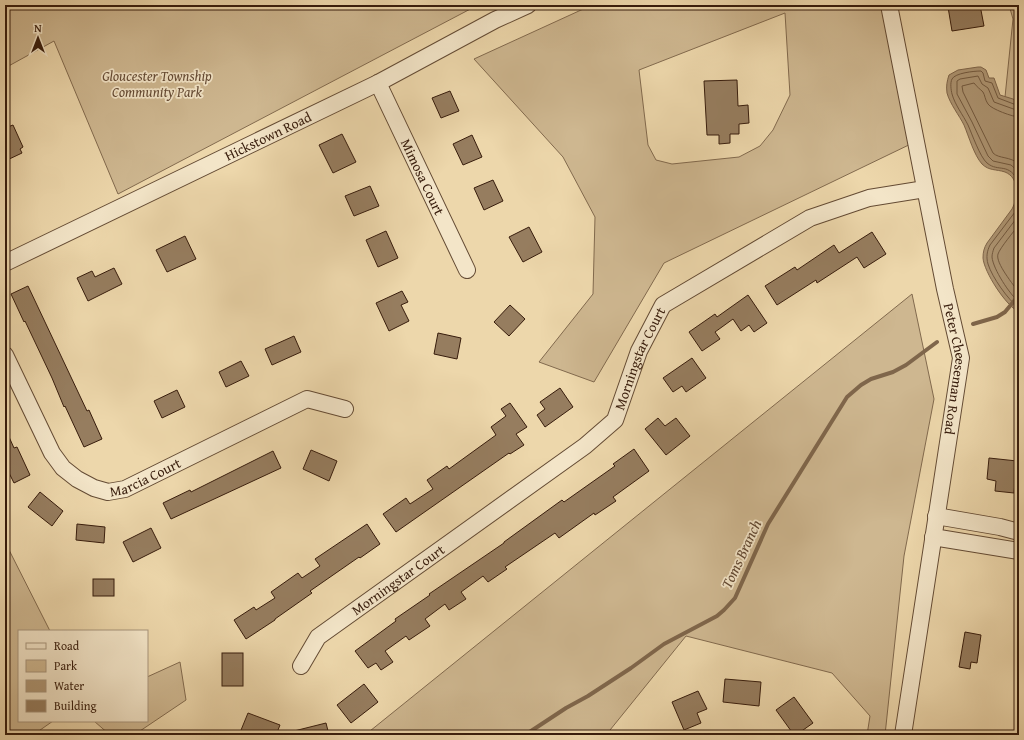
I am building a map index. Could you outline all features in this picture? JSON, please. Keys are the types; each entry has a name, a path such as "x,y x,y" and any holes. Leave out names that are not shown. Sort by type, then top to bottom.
{"street":[{"name":"Hickstown Road","path":"5,263 378,83 495,20 528,5"},
{"name":"Peter Cheeseman Road","path":"889,5 945,289 961,358 903,735"},
{"name":"Mimosa Court","path":"378,83 467,270"},
{"name":"Morningstar Court","path":"300,666 318,637 584,446 615,420 638,351 663,305 810,218 869,198 925,189"},
{"name":"Marcia Court","path":"5,355 52,453 63,468 77,479 94,488 108,492 125,489 308,399 345,409"},
{"path":"936,516 1000,527 1019,532"},
{"path":"933,537 1019,551"}],"green space":[{"name":"Gloucester Township Community Park","path":"5,5 478,5 118,194 54,41 5,68"},
{"path":"592,5 889,5 917,141 664,263 594,382 539,362 593,294 595,217 563,157 474,59","holes":["785,13 790,95 773,130 760,146 739,157 672,164 656,160 648,145 639,70"]},
{"path":"1009,5 1019,5 1019,107 1005,97 1013,19"},
{"path":"912,294 934,399 904,556 885,735 867,735 870,716 832,673 686,636 606,735 365,735"},
{"path":"5,542 49,630 18,630 18,722 52,722 33,735 5,735"},
{"path":"180,662 186,700 134,735 110,735 95,722 148,722 148,677"}],"water":[{"path":"978,67 986,70 989,78 994,78 1000,95 1013,99 1019,103 1019,312 1008,303 996,288 987,272 983,258 987,243 1012,209 1016,199 1015,183 1010,175 1005,172 987,168 982,164 974,151 964,125 952,105 947,93 949,75 958,70"}],"building":[{"path":"980,5 984,26 952,31 948,7"},
{"path":"737,80 738,106 748,105 749,123 739,124 739,134 730,134 730,143 719,144 719,135 707,135 704,81"},
{"path":"450,91 459,111 441,118 432,98"},
{"path":"13,125 23,147 20,149 22,153 5,161 5,128"},
{"path":"342,134 356,162 333,173 319,145"},
{"path":"472,135 482,157 463,165 453,144"},
{"path":"493,180 503,201 484,210 474,188"},
{"path":"370,186 379,206 354,216 345,196"},
{"path":"529,227 542,252 523,262 509,237"},
{"path":"386,231 398,258 378,267 366,240"},
{"path":"872,232 886,254 864,268 857,257 817,283 816,280 777,305 765,286 795,267 797,270 834,245 839,253"},
{"path":"185,236 196,259 167,272 156,250"},
{"path":"114,268 122,284 88,301 77,278 92,271 95,277"},
{"path":"28,286 87,411 89,410 102,439 84,447 11,294"},
{"path":"402,291 408,302 401,305 409,321 389,331 376,303"},
{"path":"748,295 767,323 754,332 749,325 741,331 733,319 715,332 720,339 702,351 689,332 715,314 717,317"},
{"path":"510,305 525,319 509,336 494,322"},
{"path":"438,333 461,338 457,359 434,354"},
{"path":"294,336 301,352 272,365 265,349"},
{"path":"692,358 706,378 686,392 682,386 673,392 663,378"},
{"path":"241,361 249,376 226,387 219,372"},
{"path":"560,388 573,407 545,427 537,415 545,409 540,402"},
{"path":"177,390 185,407 162,418 154,401"},
{"path":"510,403 527,427 516,434 524,445 510,454 509,453 396,532 383,514 406,498 410,504 433,489 427,480 447,466 449,469 496,435 491,427 506,416 501,409"},
{"path":"658,418 665,426 676,418 690,436 666,455 645,429"},
{"path":"5,428 14,448 17,447 30,475 14,483 5,465"},
{"path":"634,449 649,471 613,497 616,501 595,515 594,513 559,538 555,533 505,567 507,569 488,582 483,576 461,592 466,599 449,610 445,604 425,619 430,626 409,640 406,636 385,651 393,662 381,670 376,663 368,668 355,651 396,621 395,619 430,595 429,594 504,543 562,500 564,502 615,466 613,464"},
{"path":"311,450 337,461 329,481 303,469"},
{"path":"273,451 281,468 171,519 163,503 190,490 191,492"},
{"path":"989,458 1017,461 1014,493 995,491 996,481 987,479"},
{"path":"40,492 63,511 52,526 28,507"},
{"path":"77,524 105,527 104,543 76,540"},
{"path":"367,524 380,544 310,591 312,593 246,639 234,620 254,607 256,610 275,598 271,592 298,573 302,578 320,566 315,559"},
{"path":"151,528 161,548 133,562 123,542"},
{"path":"93,579 114,579 114,596 93,596"},
{"path":"965,632 981,635 977,663 971,662 970,669 959,667"},
{"path":"222,653 243,653 243,686 222,686"},
{"path":"725,679 761,682 759,706 723,702"},
{"path":"364,684 378,702 351,723 337,705"},
{"path":"698,691 707,709 697,713 701,723 684,730 672,702"},
{"path":"794,697 813,723 796,735 794,735 776,710"},
{"path":"248,713 280,725 276,735 239,735"},
{"path":"326,723 329,735 295,735 294,731"}],"waterway":[{"name":"Toms Branch","path":"973,324 997,317 1005,312 1019,295"},
{"name":"Toms Branch","path":"525,735 631,668 664,644 717,616 724,610 735,598 768,524 847,397 871,379 893,372 906,365 937,342"}]}
